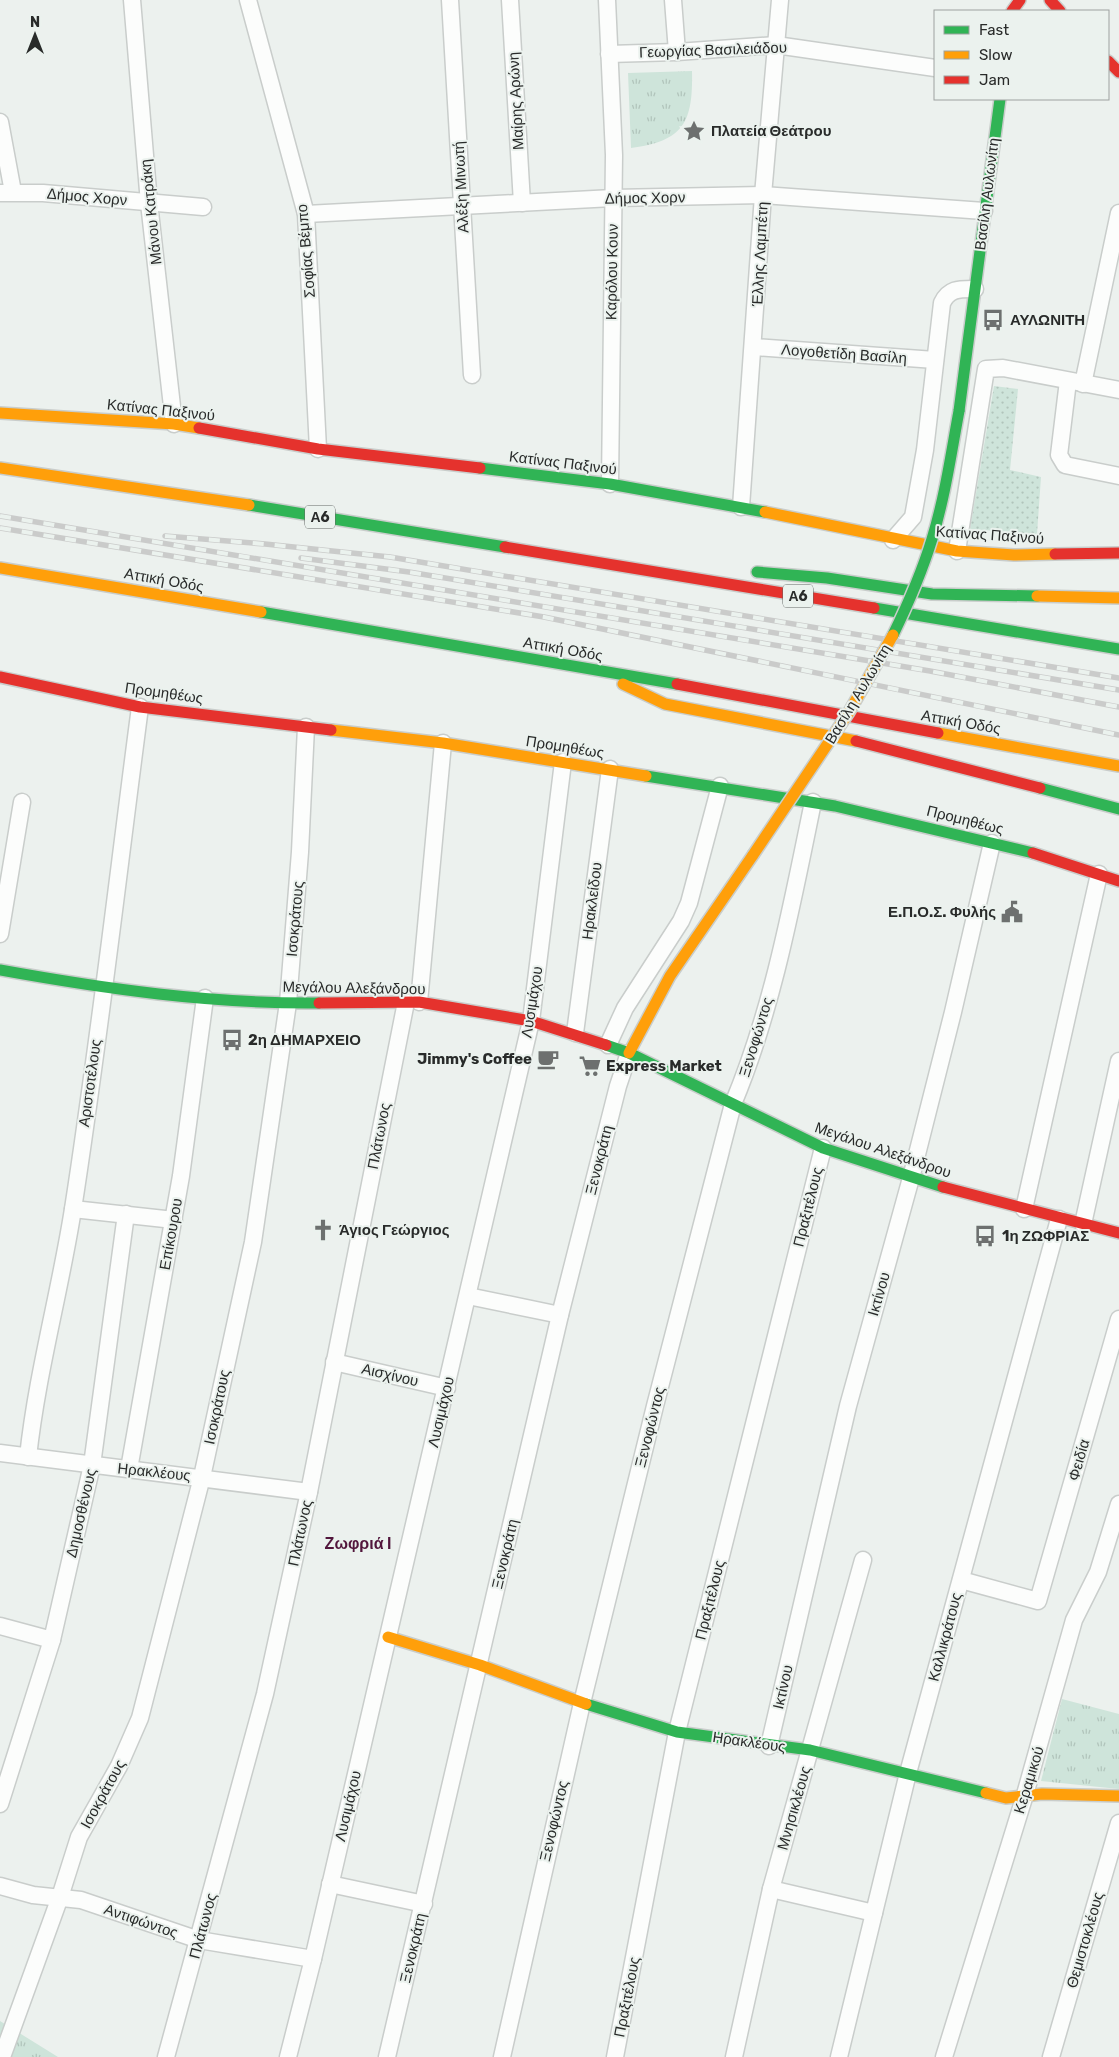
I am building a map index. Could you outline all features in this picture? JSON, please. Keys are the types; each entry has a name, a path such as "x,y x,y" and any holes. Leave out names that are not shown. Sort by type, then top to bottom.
{"main road":[{"path":"1050,0 1059,10"},
{"path":"1109,62 1119,72"},
{"name":"Βασίλη Αυλωνίτη","path":"629,1053 649,1008 674,968 753,855 875,671 901,618 926,558 936,525 959,410 1000,100"},
{"name":"Κατίνας Παξινού","path":"0,412 174,424 318,449 610,484 741,507 893,540 957,551 1014,555 1119,553"},
{"name":"Α6","path":"0,468 164,491 1119,649"},
{"path":"476,543 642,557"},
{"name":"Αττική Οδός","path":"0,568 590,668 1119,766"},
{"path":"745,570 827,578 932,594 1119,598"},
{"path":"590,668 665,704 884,746 1119,809"},
{"name":"Προμηθέως","path":"1,681 140,707 443,743 813,802 1030,852 1119,882"},
{"name":"Μεγάλου Αλεξάνδρου","path":"0,970 102,988 205,998 288,1002 413,1002 531,1021 575,1033 629,1053 823,1148 911,1178 1024,1210 1119,1233"},
{"name":"Ηρακλέους","path":"388,1637 480,1665 582,1703 677,1732 769,1746 810,1750 1006,1798 1024,1798 1042,1794 1119,1796"}],"street":[{"name":"Μάνου Κατράκη","path":"132,0 149,203 174,424"},
{"name":"Σοφίας Βέμπο","path":"248,0 306,214 318,449"},
{"name":"Αλέξη Μινωτή","path":"450,0 472,375"},
{"name":"Μαίρης Αρώνη","path":"510,0 522,203"},
{"name":"Καρόλου Κουν","path":"607,0 614,155 610,484"},
{"path":"673,0 677,52"},
{"name":"Έλλης Λαμπέτη","path":"741,507 754,347 763,196 780,0"},
{"name":"Γεωργίας Βασιλειάδου","path":"609,54 677,52 776,45 934,68"},
{"path":"0,122 7,192"},
{"name":"Δήμος Χορν","path":"7,192 44,193 203,207"},
{"name":"Δήμος Χορν","path":"306,214 613,198 763,196 984,211"},
{"path":"1119,213 1059,455 1065,465 1119,476"},
{"path":"893,540 913,517 924,458 939,315 946,295 959,288 975,289"},
{"name":"Λογοθετίδη Βασίλη","path":"754,347 935,360"},
{"path":"957,551 986,369 1002,368 1119,390"},
{"name":"Αριστοτέλους","path":"28,1457 33,1409 56,1308 73,1209 140,707"},
{"name":"Ισοκράτους","path":"2,2057 60,1897 79,1837 119,1766 140,1718 202,1477 253,1242 288,1002 300,852 306,727"},
{"name":"Πλάτωνος","path":"166,2057 265,1694 309,1492 334,1362 413,1002 443,743"},
{"name":"Λυσιμάχου","path":"288,2057 313,1959 447,1388 531,1021 563,762"},
{"name":"Ηρακλείδου","path":"575,1033 610,769"},
{"path":"608,1045 625,1008 682,921 690,903 720,786"},
{"path":"0,934 22,802"},
{"name":"Ξενοφώντος","path":"502,2057 582,1703 655,1406 733,1104 751,1062 774,977 793,899 813,802"},
{"name":"Ικτίνου","path":"769,1746 848,1406 911,1178 953,1012 992,843"},
{"path":"1024,1210 1099,874"},
{"name":"Επίκουρου","path":"129,1469 174,1220 205,998"},
{"name":"Ξενοκράτη","path":"387,2057 480,1665 560,1315 618,1086 629,1053"},
{"path":"1083,1224 1119,1061"},
{"name":"Πραξιτέλους","path":"615,2057 677,1732 823,1148"},
{"path":"73,1209 174,1220"},
{"name":"Δημοσθένους","path":"0,1804 5,1768 52,1640 92,1465 126,1214"},
{"name":"Καλλικράτους","path":"841,2057 908,1773 1059,1219"},
{"path":"468,1296 560,1315"},
{"name":"Φειδία","path":"961,1580 1038,1601 1119,1319"},
{"name":"Αισχίνου","path":"334,1362 447,1388"},
{"name":"Ηρακλέους","path":"0,1453 309,1492"},
{"name":"Κεραμικού","path":"944,2057 1024,1798 1074,1620 1098,1572 1119,1504"},
{"name":"Μνησικλέους","path":"734,2057 771,1889 862,1560"},
{"path":"0,1626 52,1640"},
{"name":"Θεμιστοκλέους","path":"1051,2057 1119,1823"},
{"path":"330,1884 424,1904"},
{"name":"Αντιφώντος","path":"0,1886 33,1895 81,1900 199,1940 313,1959"},
{"path":"771,1889 874,1913"}],"green space":[{"path":"692,71 690,104 682,126 674,134 663,140 631,148 628,73"},
{"path":"994,386 1018,389 1010,470 1041,477 1037,534 970,529"},
{"path":"1062,1699 1119,1714 1119,1789 1041,1781"},
{"path":"0,2021 58,2057 0,2057"}],"railway":[{"path":"0,516 930,671 1119,707"},
{"path":"0,528 544,617 1119,735"},
{"path":"165,536 390,557 1119,678"},
{"path":"301,558 409,572 1119,690"}],"traffic: fast":[{"path":"959,411 1000,100"},
{"path":"893,635 924,564 937,523 959,411"},
{"path":"480,468 610,484 765,512"},
{"path":"249,505 505,547"},
{"path":"757,572 827,578 932,594 1037,596"},
{"path":"874,608 1119,649"},
{"path":"261,612 677,684"},
{"path":"646,776 835,806 1033,853"},
{"path":"1040,788 1119,809"},
{"path":"0,970 159,994 239,1001 319,1003"},
{"path":"606,1045 629,1053 823,1148 943,1187"},
{"path":"586,1704 677,1732 810,1750 986,1793"}],"traffic: slow":[{"path":"0,413 174,424 199,428"},
{"path":"0,468 249,505"},
{"path":"765,512 957,551 1014,555 1055,554"},
{"path":"0,568 261,612"},
{"path":"1037,596 1119,598"},
{"path":"753,855 849,712 893,635"},
{"path":"623,684 665,704 856,741"},
{"path":"331,730 443,743 646,776"},
{"path":"938,733 1119,766"},
{"path":"629,1053 670,976 753,855"},
{"path":"388,1637 480,1665 586,1704"},
{"path":"986,1793 1006,1798 1042,1794 1119,1796"}],"traffic: jam":[{"path":"1013,10 1020,0"},
{"path":"1050,0 1059,10"},
{"path":"1109,62 1119,72"},
{"path":"199,428 318,449 480,468"},
{"path":"505,547 874,608"},
{"path":"1055,554 1119,553"},
{"path":"0,677 140,707 331,730"},
{"path":"677,684 938,733"},
{"path":"856,741 1040,788"},
{"path":"1033,853 1119,881"},
{"path":"319,1003 419,1002 531,1021 606,1045"},
{"path":"943,1187 1119,1233"}],"place":[{"name":"Πλατεία Θεάτρου","path":"694,131"},
{"name":"ΑΥΛΩΝΙΤΗ","path":"993,320"},
{"name":"Ε.Π.Ο.Σ. Φυλής","path":"1012,912"},
{"name":"2η ΔΗΜΑΡΧΕΙΟ","path":"232,1040"},
{"name":"Jimmy's Coffee","path":"548,1059"},
{"name":"Express Market","path":"590,1066"},
{"name":"Άγιος Γεώργιος","path":"323,1230"},
{"name":"1η ΖΩΦΡΙΑΣ","path":"985,1236"}],"district":[{"name":"Ζωφριά Ι","path":"358,1543"}]}
